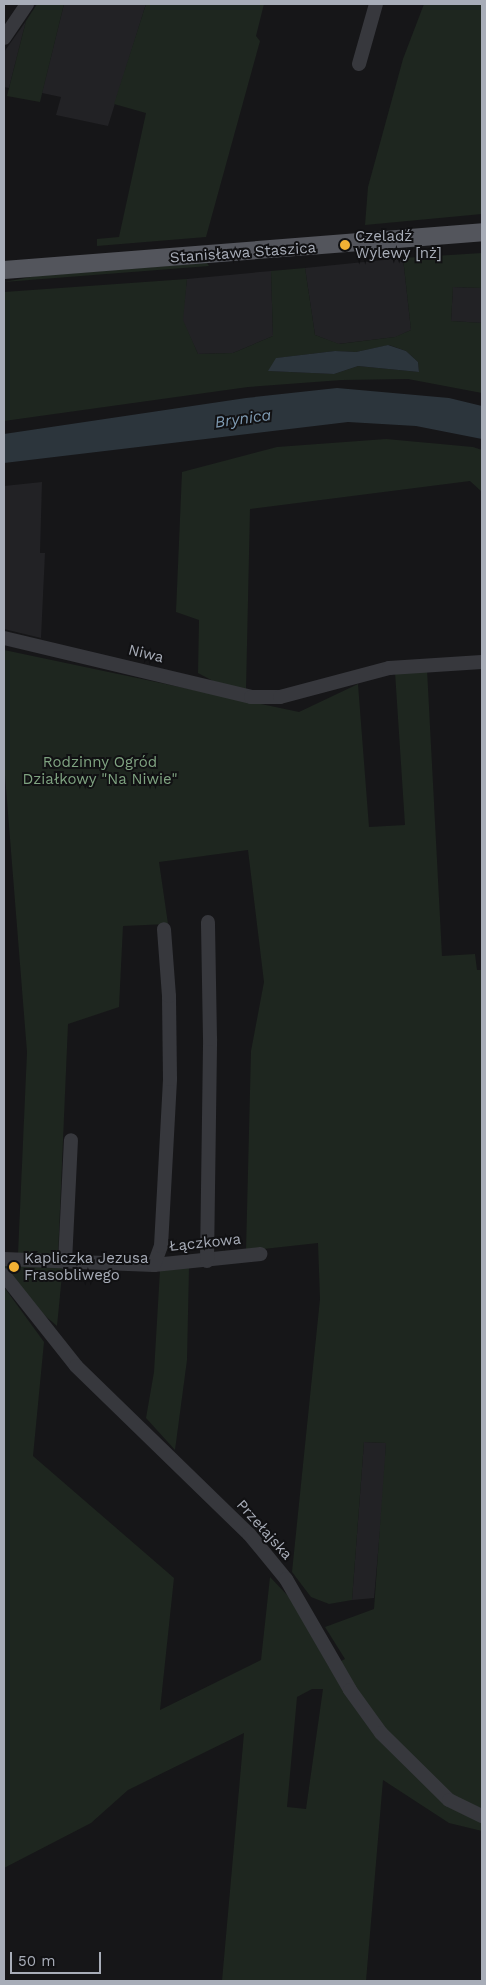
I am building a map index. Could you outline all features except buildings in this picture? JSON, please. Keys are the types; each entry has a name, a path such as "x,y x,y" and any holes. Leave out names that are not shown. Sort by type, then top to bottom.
{"main road":[{"name":"Stanisława Staszica","path":"4,270 482,232"}],"street":[{"path":"4,38 27,4"},
{"path":"359,64 376,4"},
{"name":"Niwa","path":"4,638 251,697 280,697 389,668 482,662"},
{"path":"207,1260 210,1049 208,922"},
{"path":"154,1265 161,1246 170,1079 169,996 164,929"},
{"path":"65,1262 71,1140"},
{"name":"Łączkowa","path":"4,1259 154,1265 260,1254"},
{"name":"Przełajska","path":"4,1276 76,1366 248,1534 286,1579 350,1690 381,1733 450,1800 482,1816"}],"shaded area":[{"path":"64,4 146,4 108,126 56,115 61,97 42,93"},
{"path":"26,21 9,88 4,87 4,52"},
{"path":"403,258 411,330 396,337 338,344 315,335 305,268"},
{"path":"271,271 273,336 233,353 198,354 182,320 187,279"},
{"path":"453,287 482,288 482,323 451,321"},
{"path":"42,482 40,553 45,553 41,638 4,629 4,486"},
{"path":"364,1442 386,1443 384,1486 374,1598 352,1600"}],"green space":[{"path":"37,4 64,4 40,102 7,96 26,21"},
{"path":"146,4 264,4 256,36 260,41 206,237 97,246 97,239 119,237 146,113 114,104"},
{"path":"424,4 482,4 482,214 365,225 368,187 403,59"},
{"path":"482,253 482,288 453,287 451,321 482,323 482,393 408,379 342,380 248,387 4,421 4,292 187,279 183,320 198,354 233,353 273,336 271,271 305,268 315,335 339,344 395,337 411,330 403,258","holes":["389,345 406,351 418,362 419,372 358,366 334,374 269,371 277,358 335,351 356,352"]},
{"path":"207,263 209,266 4,282 36,276"},
{"path":"386,439 473,447 482,450 482,492 470,481 250,509 246,690 213,681 198,673 199,620 176,612 182,472 277,447"},
{"name":"Rodzinny Ogród Działkowy \"Na Niwie\"","path":"4,650 299,712 358,684 369,827 405,825 395,672 427,669 442,956 475,954 477,970 482,970 482,1831 449,1823 383,1780 366,1981 222,1981 244,1733 128,1790 91,1823 4,1868 4,1287 44,1342 33,1456 174,1578 160,1710 261,1660 270,1577 291,1599 329,1667 345,1659 325,1627 374,1609 386,1443 364,1442 352,1600 329,1604 311,1597 292,1572 320,1299 318,1243 246,1251 251,1051 264,982 248,850 159,862 168,924 123,926 119,1007 68,1024 58,1256 18,1254 27,1052 4,763","holes":["312,1689 323,1689 306,1809 287,1807 297,1697"]},
{"path":"4,1263 63,1265 57,1326 43,1314 4,1267"},
{"path":"189,1268 187,1360 175,1450 146,1418 154,1372 160,1270"}],"water":[{"path":"388,345 406,351 418,362 419,372 358,366 334,374 268,371 276,358 335,351 356,352"},
{"name":"Brynica","path":"337,388 449,398 482,406 482,439 416,426 348,422 4,463 4,434 246,398"}],"place":[{"name":"Czeladź Wylewy [nż]","path":"345,245"},
{"name":"Kapliczka Jezusa Frasobliwego","path":"14,1267"}]}
